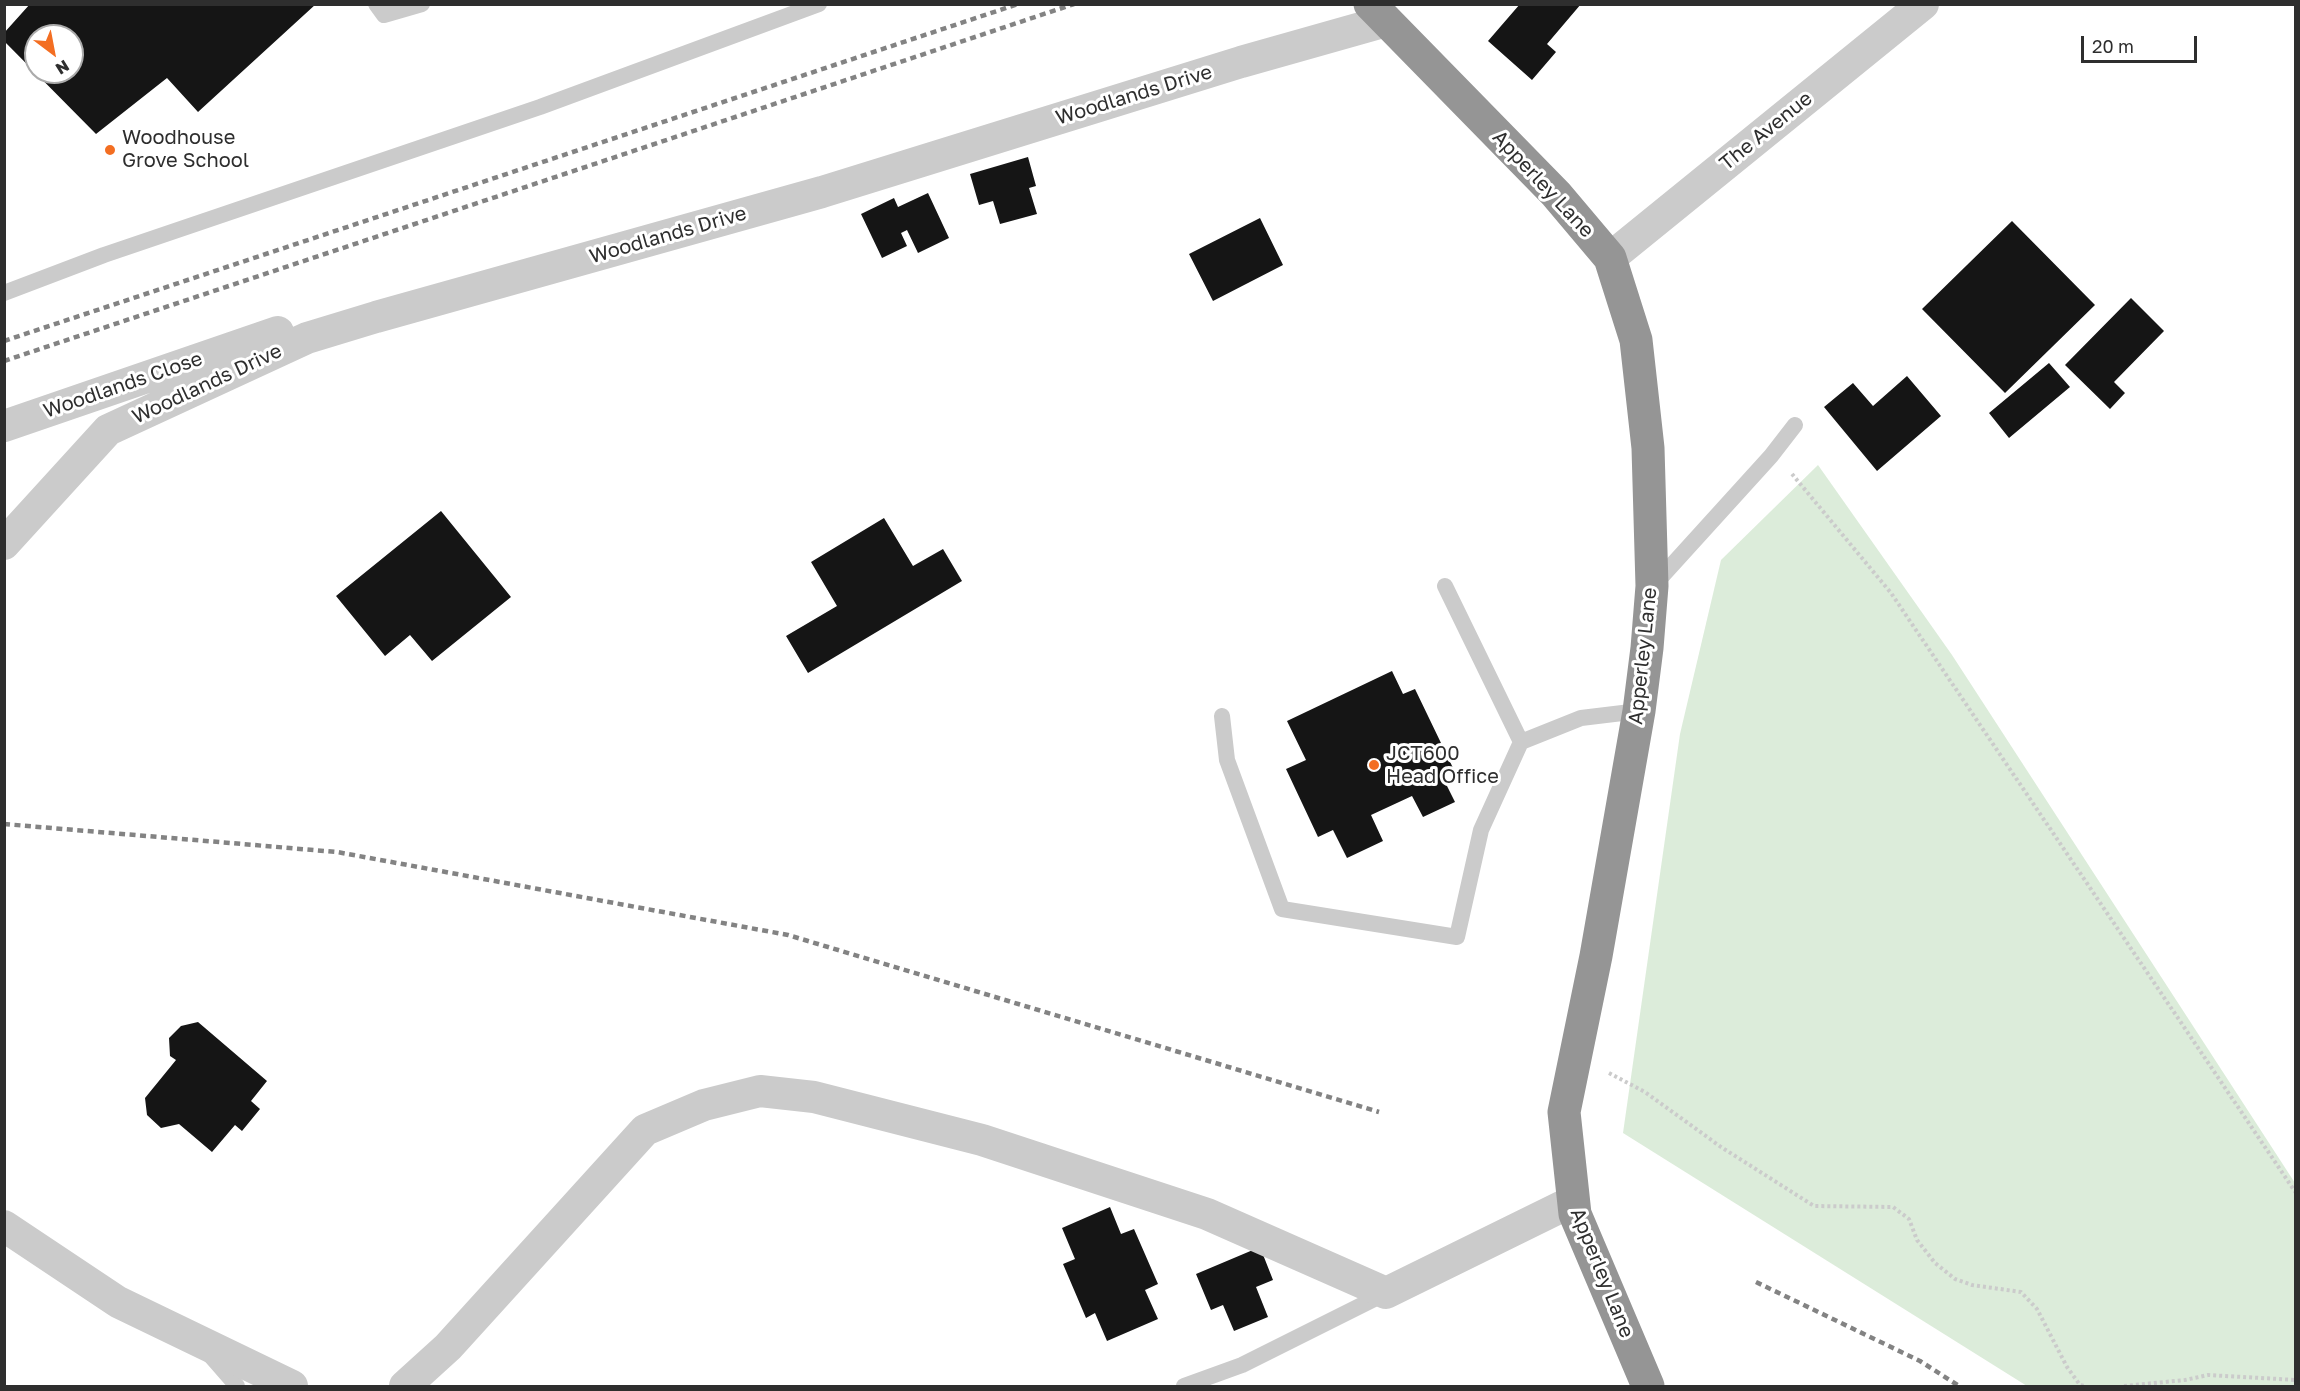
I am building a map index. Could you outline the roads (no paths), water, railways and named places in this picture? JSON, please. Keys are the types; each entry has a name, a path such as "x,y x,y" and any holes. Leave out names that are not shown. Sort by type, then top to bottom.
{"highway":[{"name":"Apperley Lane","path":"1378,13 1556,194 1610,258 1636,340 1648,448 1652,586 1647,648 1639,711 1596,956 1564,1112 1575,1214 1648,1386"}],"street":[{"name":"The Avenue","path":"1610,258 1923,4"},
{"name":"Woodlands Drive","path":"4,544 108,430 308,338 822,192 1241,62 1378,13"},
{"name":"Woodlands Close","path":"4,426 293,327 308,338"},
{"path":"405,1386 448,1347 645,1130 704,1105 760,1091 814,1097 994,1143 1207,1214 1386,1293 1573,1201"},
{"path":"4,1226 118,1302 292,1386"}],"lane":[{"path":"376,4 384,15 422,4"},
{"path":"4,292 104,255 540,107 819,4"},
{"path":"1652,586 1771,456 1795,425"},
{"path":"1445,586 1521,742"},
{"path":"1222,716 1227,760 1282,909 1457,937 1481,830 1521,742 1581,718 1639,711"},
{"path":"1184,1386 1242,1365 1386,1293"},
{"path":"197,1340 237,1386"}],"railway":[{"path":"4,341 1018,4"},
{"path":"4,361 1074,4"},
{"path":"4,824 337,852 788,935 1379,1112"},
{"path":"1756,1282 1920,1361 1959,1386"}],"place":[{"name":"Woodhouse Grove School","path":"110,150"},
{"name":"JCT600 Head Office","path":"1374,765"}]}
